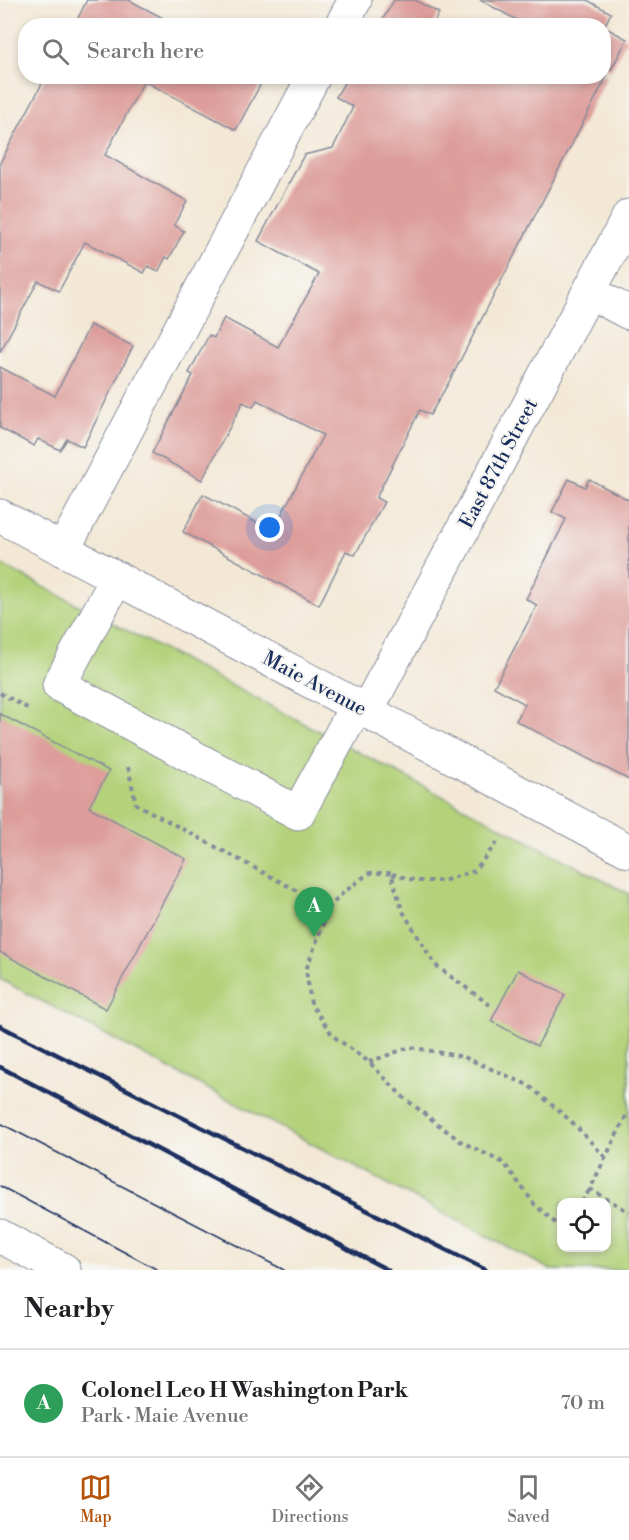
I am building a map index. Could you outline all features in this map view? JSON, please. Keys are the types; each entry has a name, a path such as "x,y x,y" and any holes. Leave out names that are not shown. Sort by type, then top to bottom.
{"street":[{"path":"345,18 355,0"},
{"path":"63,550 310,84"},
{"name":"East 87th Street","path":"117,578 59,685 298,813 362,707 629,216"},
{"path":"589,292 629,313"},
{"name":"Maie Avenue","path":"0,516 629,850"},
{"path":"0,1236 64,1270"}],"path":[{"path":"0,693 38,714"},
{"path":"118,761 128,767 136,804 329,908"},
{"path":"499,840 474,871 454,878 443,881 417,881 392,873 369,873 343,893 329,908 306,970 311,1004 333,1035 369,1062 404,1098 460,1141 504,1163 535,1205 557,1225"},
{"path":"392,873 402,910 435,965 490,1005"},
{"path":"369,1062 410,1047 464,1057 528,1085 571,1120 606,1158"},
{"path":"585,1198 626,1116"},
{"path":"590,1189 629,1212"}],"green space":[{"path":"0,564 629,894 629,1270 551,1270 0,979"}],"building":[{"path":"87,0 129,0 163,18 78,18"},
{"path":"394,0 415,0 439,13 436,18 384,18"},
{"path":"480,0 587,0 611,13 608,18 513,18"},
{"path":"611,31 627,39 611,70"},
{"path":"42,84 142,84 105,155 187,201 174,225 184,231 169,259 166,257 158,272 148,266 144,273 85,242 59,291 38,281 0,352 0,163"},
{"path":"150,84 261,84 236,130"},
{"path":"343,84 603,84 448,384 430,415 420,410 376,498 384,502 355,555 346,551 319,605 183,532 203,494 261,525 266,515 278,521 323,435 257,400 253,407 243,402 202,480 152,453 193,375 189,373 209,335 214,338 224,318 278,347 319,274 258,241 304,155 333,148 353,107 336,97"},
{"path":"90,325 133,346 83,447 67,439 60,450 38,439 34,446 0,428 0,367 55,396"},
{"path":"569,479 585,487 589,479 629,500 629,780 516,721 525,704 494,687 537,605 526,599 566,519 552,512"},
{"path":"0,714 109,771 89,807 186,859 106,1009 0,952"},
{"path":"518,970 565,995 537,1046 491,1021"}],"tram line":[{"path":"0,1123 284,1270"},
{"path":"0,1186 158,1270"}],"railway":[{"path":"0,1026 486,1270"},
{"path":"0,1067 388,1270"}],"place":[{"name":"Colonel Leo H Washington Park","path":"314,937"}]}
